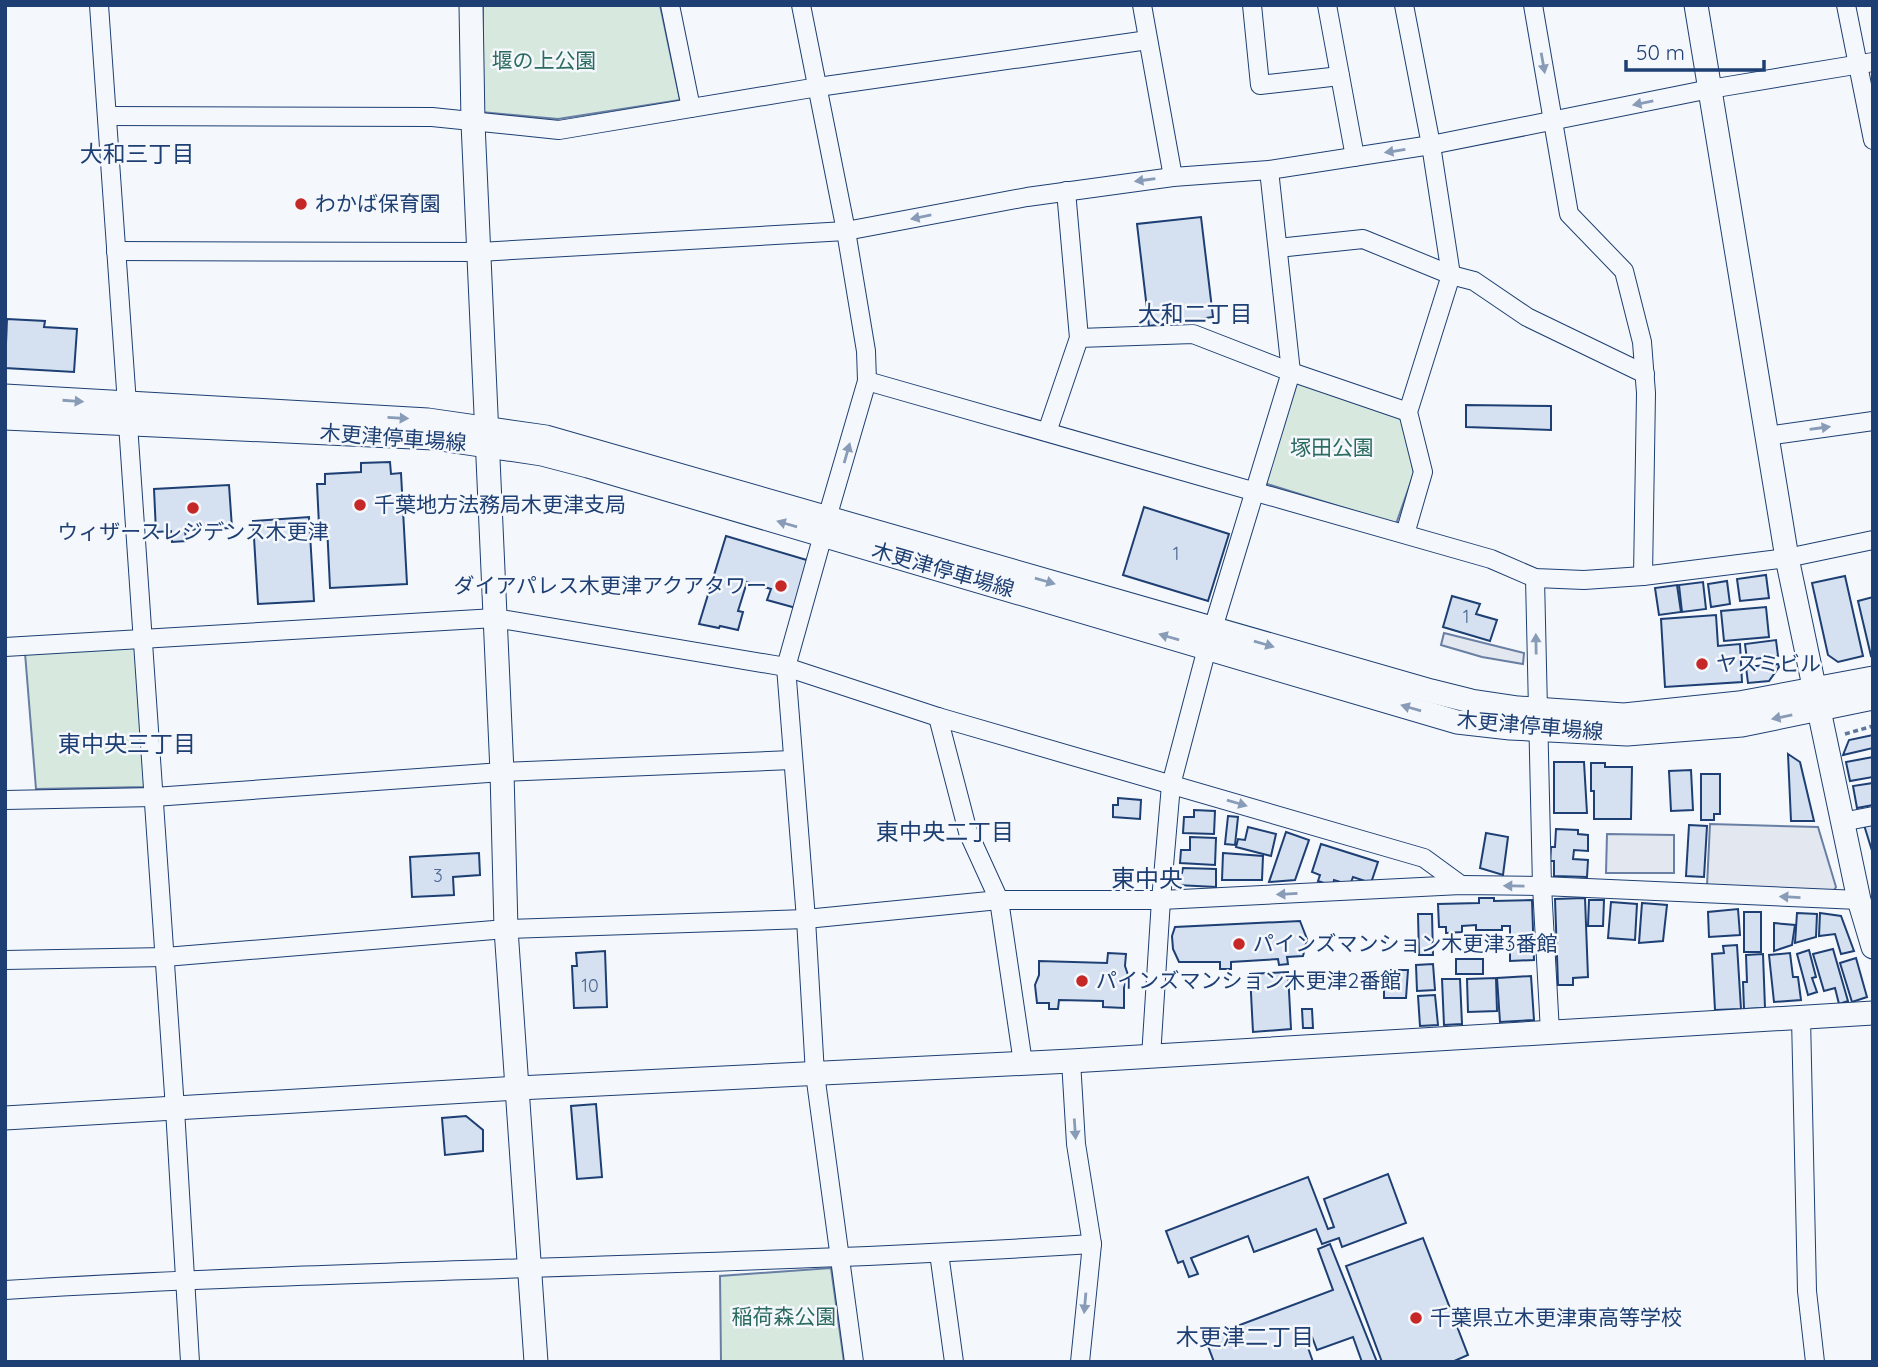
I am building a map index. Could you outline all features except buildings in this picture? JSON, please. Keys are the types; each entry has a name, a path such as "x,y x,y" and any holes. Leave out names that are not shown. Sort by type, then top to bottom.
{"street":[{"path":"99,5 165,957 190,1362"},
{"path":"471,5 473,123 502,772 506,929 536,1362"},
{"path":"670,5 691,108"},
{"path":"801,5 846,230 866,351 867,381 786,667 815,1074 854,1362"},
{"path":"1142,5 1173,177"},
{"path":"1252,5 1260,85 1340,76"},
{"path":"1326,5 1355,157"},
{"path":"1404,5 1431,145 1451,275 1408,412 1423,472 1405,534"},
{"path":"1533,5 1569,215 1624,271 1642,342 1645,374 1643,576"},
{"path":"1696,5 1787,558 1842,821 1873,947"},
{"path":"1846,5 1865,63 1873,141"},
{"path":"107,116 432,117 559,130 818,87 1148,40"},
{"path":"116,251 480,252 846,230 1066,191 1173,177 1269,170 1431,145 1710,89 1865,63"},
{"path":"1151,1056 1171,785 1210,639 1292,372 1269,170"},
{"path":"1047,432 1079,338 1066,191"},
{"path":"1278,248 1363,239 1451,275 1474,281 1527,317 1645,374"},
{"path":"1079,338 1194,334 1292,372 1408,412"},
{"path":"867,381 1491,559 1535,578 1584,580 1643,576 1787,558 1873,540"},
{"name":"木更津停車場線","path":"5,396 127,414"},
{"name":"木更津停車場線","path":"5,418 127,414 428,420 486,437 546,437 825,526 1210,639 1538,719 1624,715 1739,703 1873,698"},
{"path":"1767,436 1873,421"},
{"path":"1535,578 1542,886 1550,1031"},
{"path":"5,648 495,618 786,667 938,717 1424,858 1461,885"},
{"name":"木更津停車場線","path":"1817,700 1873,678"},
{"path":"938,717 968,832 999,900 1023,1063"},
{"path":"5,800 154,797 502,772 792,760"},
{"path":"1842,821 1873,816"},
{"path":"5,960 165,957 506,929 806,919 999,900 1161,900 1461,885 1542,886 1865,908"},
{"path":"5,1118 518,1088 1071,1061 1873,1013"},
{"path":"1801,1017 1807,1291 1815,1362"},
{"path":"1071,1061 1076,1144 1093,1244 1086,1286 1080,1362"},
{"path":"5,1290 184,1279 939,1253 1093,1244"},
{"path":"939,1253 954,1362"}],"path":[{"path":"1839,738 1846,733 1873,726"}],"green space":[{"name":"堰の上公園","path":"483,5 660,5 680,100 558,119 481,112"},
{"name":"塚田公園","path":"1295,378 1402,418 1414,473 1396,524 1264,483"},
{"path":"137,643 146,787 36,789 25,653"},
{"name":"稲荷森公園","path":"831,1268 844,1362 721,1362 720,1276"}],"shaded area":[{"path":"1444,633 1524,653 1523,664 1482,657 1441,645"},
{"path":"1710,824 1818,827 1836,887 1833,892 1707,886"},
{"path":"1607,834 1674,835 1674,873 1606,873"}],"place":[{"name":"わかば保育園","path":"301,204"},
{"name":"千葉地方法務局木更津支局","path":"360,505"},
{"name":"ウィザースレジデンス木更津","path":"193,508"},
{"name":"ダイアパレス木更津アクアタワー","path":"781,586"},
{"name":"ヤスミビル","path":"1702,664"},
{"name":"パインズマンション木更津3番館","path":"1239,944"},
{"name":"パインズマンション木更津2番館","path":"1082,981"},
{"name":"千葉県立木更津東高等学校","path":"1416,1318"}],"district":[{"name":"大和三丁目","path":"137,154"},
{"name":"大和二丁目","path":"1195,314"},
{"name":"東中央三丁目","path":"127,744"},
{"name":"東中央二丁目","path":"945,832"},
{"name":"東中央","path":"1147,879"},
{"name":"木更津二丁目","path":"1245,1337"}]}
